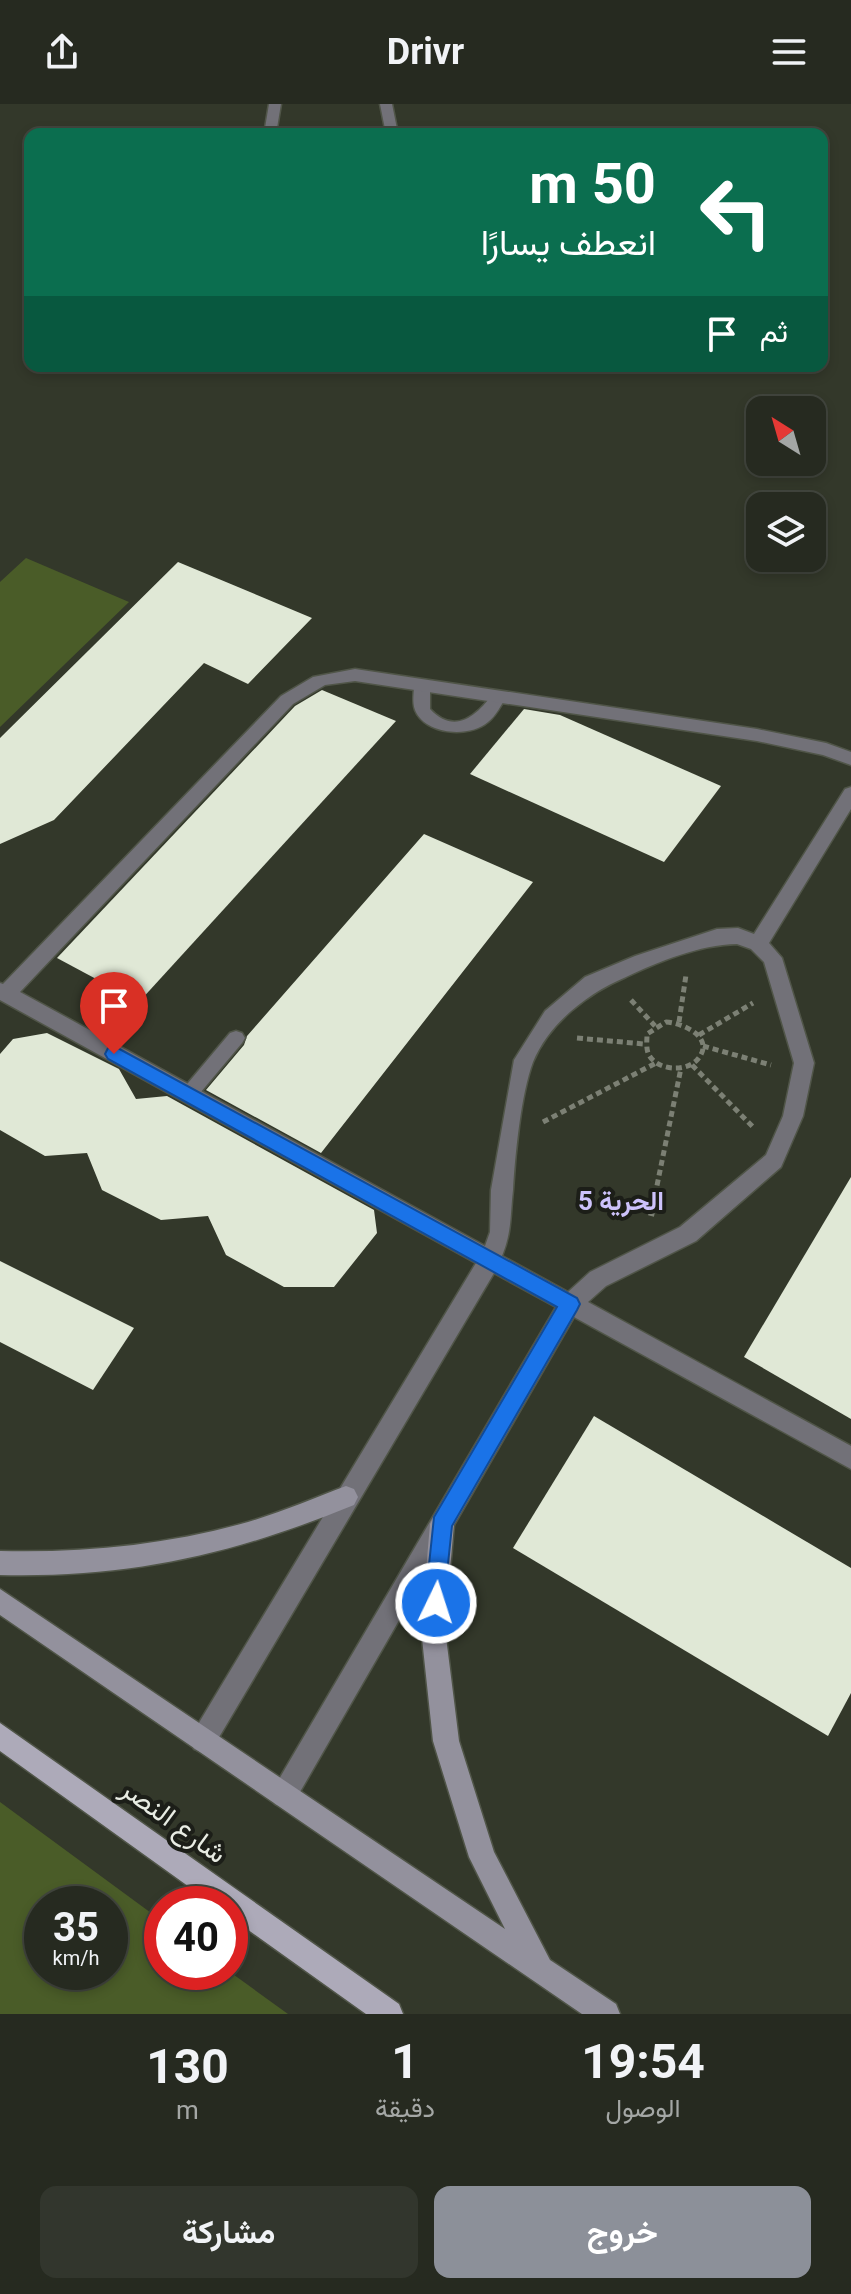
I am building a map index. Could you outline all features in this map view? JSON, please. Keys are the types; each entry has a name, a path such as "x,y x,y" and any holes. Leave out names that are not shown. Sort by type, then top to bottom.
{"main road":[{"name":"شارع النصر","path":"0,1736 389,2014"}],"street":[{"path":"851,759 826,749 757,735 499,696 345,675 316,681 300,689 3,992 851,1458"},
{"path":"758,944 851,794"},
{"path":"203,1740 490,1260 501,1232 509,1140 524,1060 552,1017 592,983 642,961 717,937 738,936 758,944 772,958 804,1063 793,1116 774,1161 688,1234 598,1279 570,1304 284,1795"},
{"path":"0,1563 44,1565 148,1556 249,1533 346,1497"},
{"path":"442,1524 433,1629 446,1741 482,1857 541,1970"},
{"path":"0,1601 606,2014"}],"lane":[{"path":"271,128 275,104"},
{"path":"386,104 391,128"},
{"path":"422,685 421,707 424,713 438,722 460,726 483,717 499,696"},
{"path":"189,1094 236,1038"}],"path":[{"path":"679,1022 691,946"},
{"path":"699,1035 780,987"},
{"path":"509,1140 656,1063 681,1068 692,1065 700,1056 703,1046 699,1035 679,1022 655,1026 647,1034 644,1044 656,1063"},
{"path":"541,1035 644,1044"},
{"path":"703,1046 802,1074"},
{"path":"692,1065 778,1152"},
{"path":"643,1256 681,1068"}],"green space":[{"path":"26,558 129,602 0,727 0,582"},
{"path":"0,1802 114,1886 24,1886 24,1990 128,1990 128,1896 144,1908 144,1990 248,1990 248,1985 288,2014 0,2014"}],"building":[{"path":"178,562 312,618 248,684 204,663 54,820 0,844 0,738"},
{"path":"322,690 396,721 139,1002 57,958 295,706"},
{"path":"524,709 560,715 721,786 664,862 470,774"},
{"path":"424,834 533,882 321,1153 206,1090 244,1045 247,1036"},
{"path":"47,1033 119,1069 136,1099 167,1096 374,1210 377,1233 334,1287 284,1287 226,1255 208,1216 161,1220 102,1190 87,1153 45,1156 0,1130 0,1054 13,1039"},
{"path":"851,1177 851,1419 744,1357"},
{"path":"0,1261 134,1328 93,1390 0,1342"},
{"path":"594,1416 851,1568 851,1693 828,1736 513,1548"}],"district":[{"name":"الحرية 5","path":"621,1201"}],"route":[{"path":"114,1054 570,1304 442,1524 436,1603"}]}
